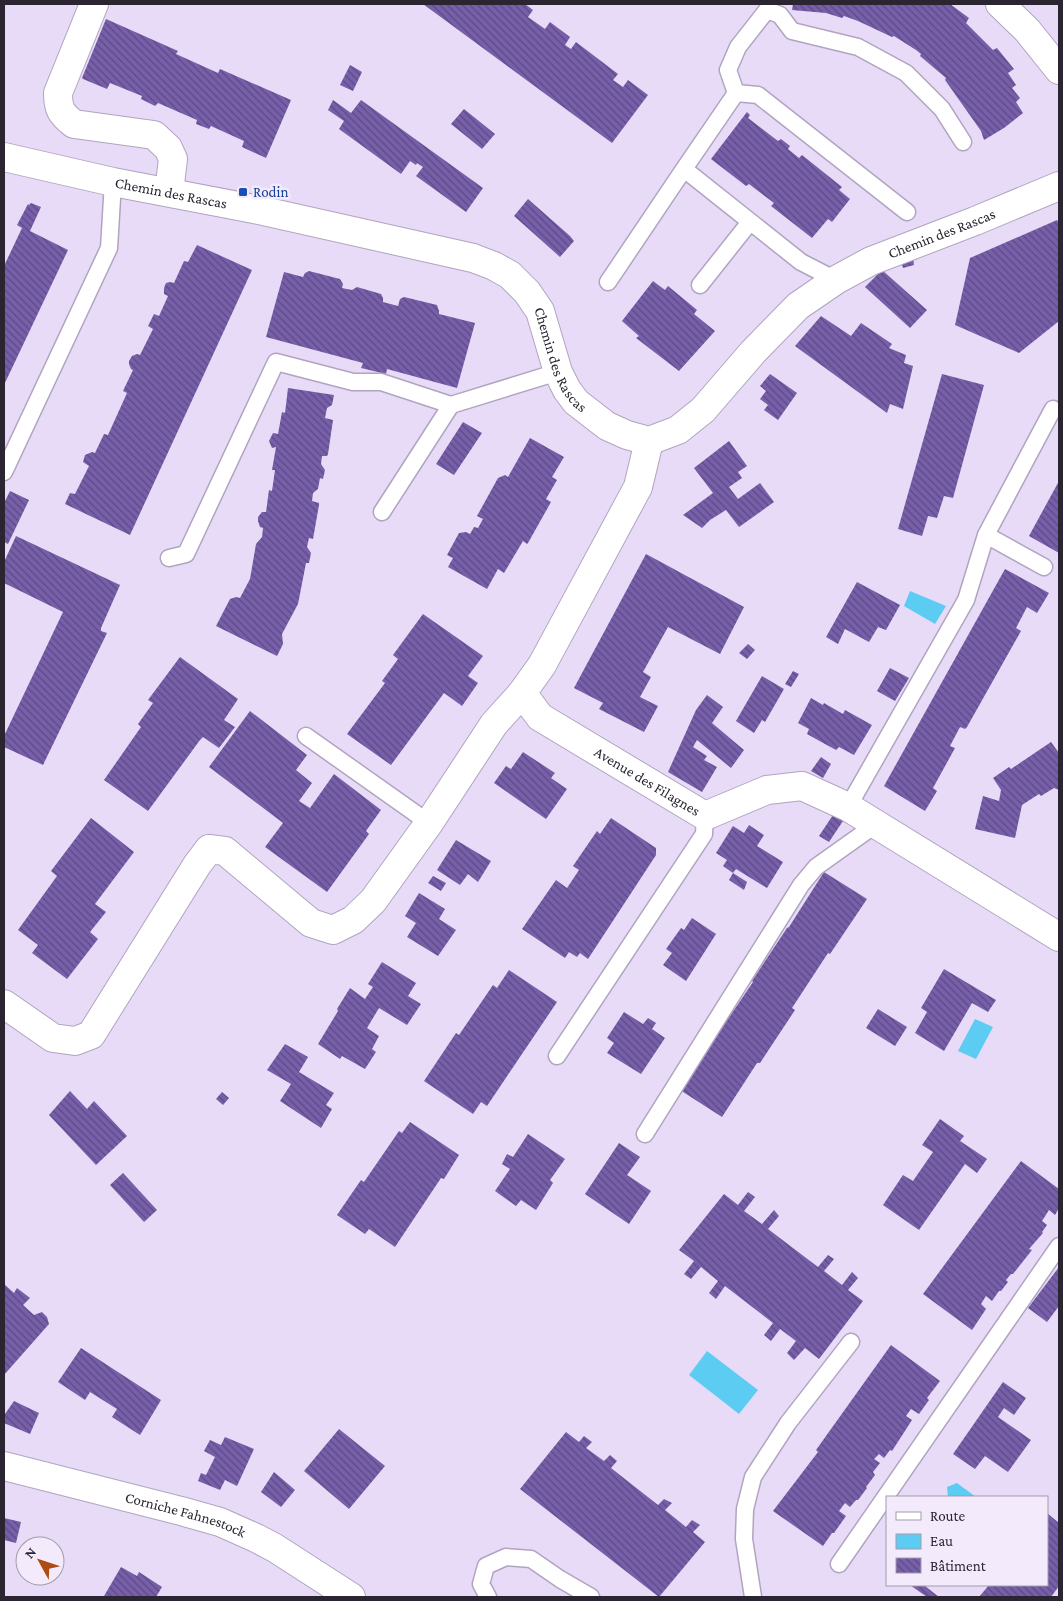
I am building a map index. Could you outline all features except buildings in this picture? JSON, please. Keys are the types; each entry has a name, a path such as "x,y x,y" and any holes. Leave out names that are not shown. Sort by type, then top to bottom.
{"street":[{"path":"94,4 58,93 58,106 65,117 74,124 154,135 168,148 173,159 170,192"},
{"path":"1000,4 1027,30 1059,70"},
{"name":"Chemin des Rascas","path":"4,157 113,182 254,209 473,258 494,266 510,275 527,292 540,311 558,372 567,390 576,402 607,426 627,435 649,441 678,430 703,410 753,352 798,306 836,280 871,261 1059,186"},
{"path":"4,1004 52,1038 75,1041 91,1035 197,865 209,849 225,851 312,923 332,930 353,920 373,900 429,823 494,724 522,693 542,665 638,487 649,441"},
{"name":"Avenue des Filagnes","path":"522,693 540,717 705,816 767,790 802,786 848,807 1059,937"},
{"name":"Corniche Fahnestock","path":"4,1466 181,1510 220,1522 275,1548 351,1597"}],"lane":[{"path":"736,93 728,70 738,47 767,10 780,15 792,31 858,47 906,74 942,109 964,142"},
{"path":"608,282 736,93"},
{"path":"736,93 758,95 907,212"},
{"path":"684,169 801,262 836,280"},
{"path":"4,472 109,248 113,182"},
{"path":"700,285 750,222"},
{"path":"169,558 186,554 276,362 353,382 381,382 450,405 558,372"},
{"path":"382,512 450,405"},
{"path":"848,807 966,600 986,535 1053,409"},
{"path":"986,535 1044,567"},
{"path":"306,736 429,823"},
{"path":"557,1056 704,834 705,816"},
{"path":"645,1134 801,885 816,867 875,825"},
{"path":"838,1564 1059,1246"},
{"path":"753,1597 744,1540 745,1509 753,1477 788,1422 851,1342"},
{"path":"488,1597 481,1584 486,1566 506,1557 531,1559 560,1580 591,1597"}],"water":[{"path":"910,591 946,606 935,624 904,606"},
{"path":"975,1019 993,1027 976,1059 958,1051"},
{"path":"707,1351 758,1390 739,1414 689,1375"},
{"path":"957,1483 975,1496 948,1496 947,1487"}],"place":[{"name":"Rodin","path":"243,192"}]}
